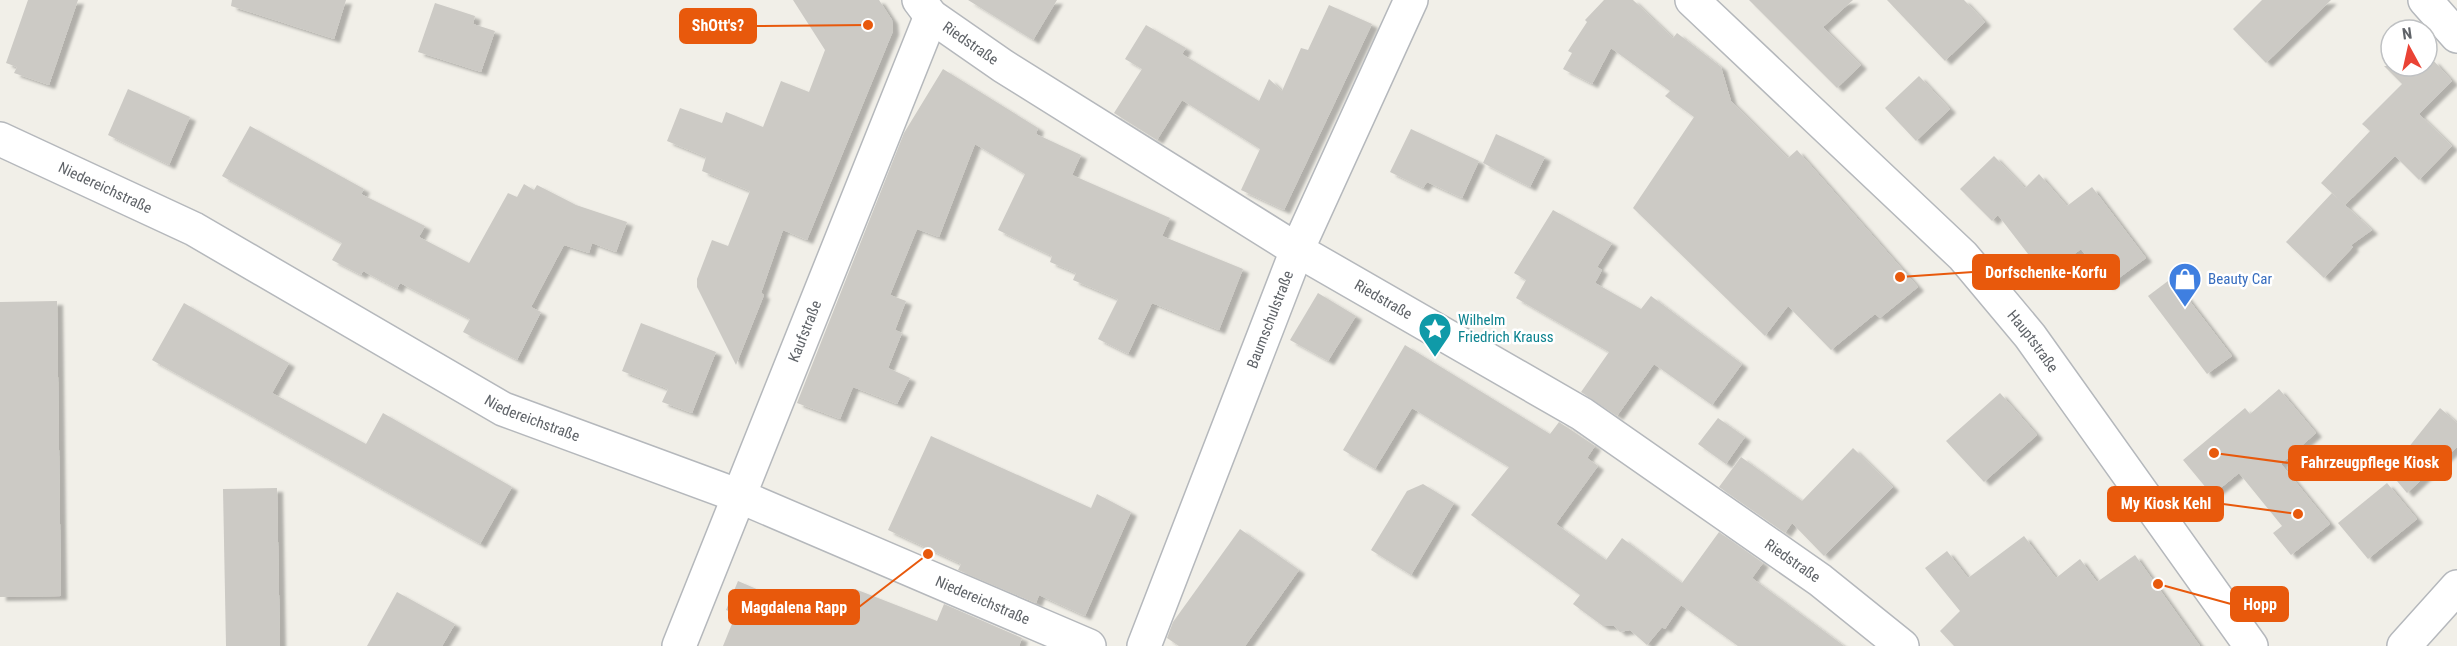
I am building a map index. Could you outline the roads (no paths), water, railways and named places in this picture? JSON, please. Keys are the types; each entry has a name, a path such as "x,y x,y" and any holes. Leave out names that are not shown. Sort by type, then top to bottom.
{"street":[{"name":"Baumschulstraße","path":"1144,646 1298,250 1411,0"},
{"name":"Hauptstraße","path":"1692,0 1963,256 2030,336 2251,646"},
{"path":"2425,0 2457,36"},
{"name":"Riedstraße","path":"925,8 1003,66 1298,250 1582,414 1820,580 1902,646"},
{"name":"Kaufstraße","path":"679,646 739,496 925,8"},
{"name":"Niedereichstraße","path":"0,139 194,229 503,409 739,496 1089,646"},
{"path":"2404,646 2457,587"}],"place":[{"name":"ShOtt's?","path":"868,25"},
{"name":"Dorfschenke-Korfu","path":"1900,277"},
{"name":"Beauty Car","path":"2185,308"},
{"name":"Wilhelm Friedrich Krauss","path":"1435,358"},
{"name":"Fahrzeugpflege Kiosk","path":"2214,453"},
{"name":"My Kiosk Kehl","path":"2298,514"},
{"name":"Magdalena Rapp","path":"928,554"},
{"name":"Hopp","path":"2158,584"}]}
